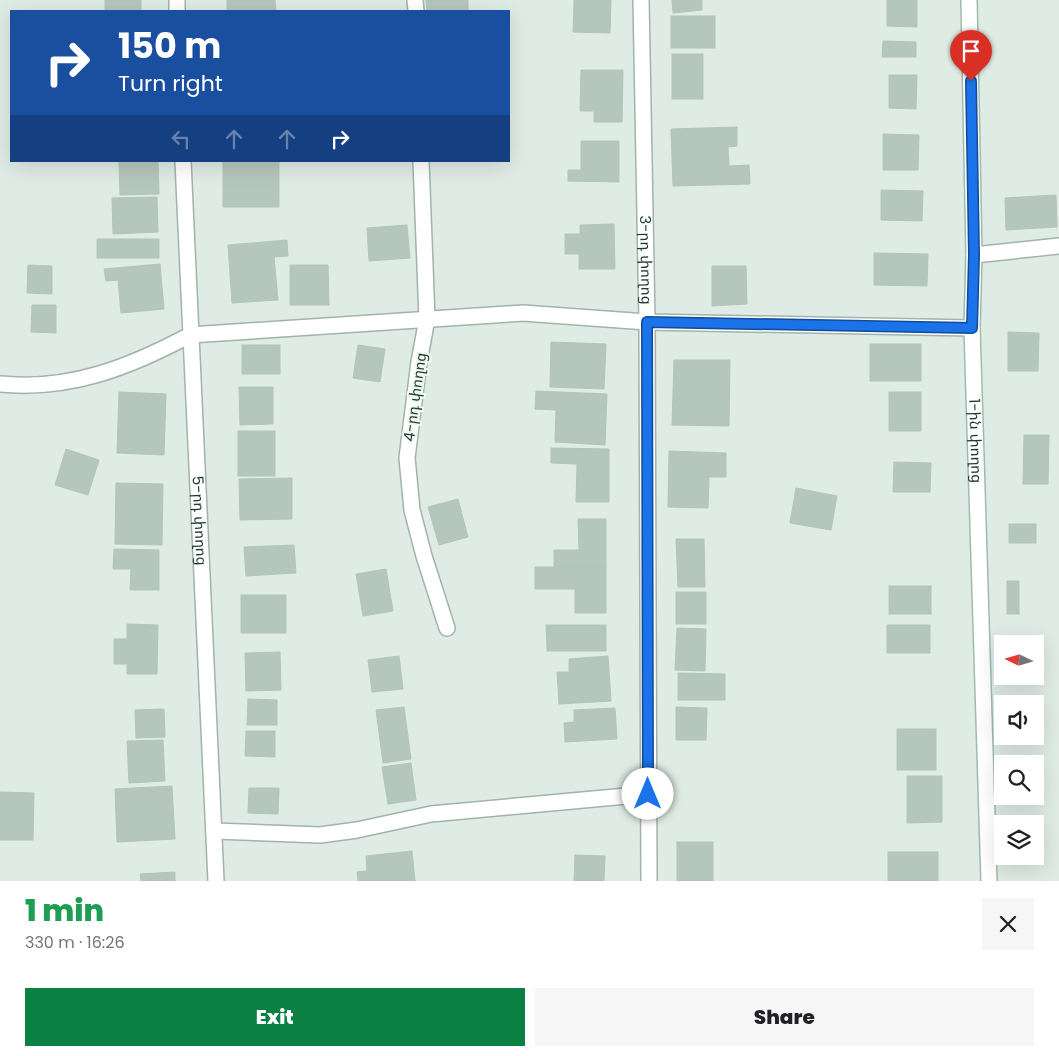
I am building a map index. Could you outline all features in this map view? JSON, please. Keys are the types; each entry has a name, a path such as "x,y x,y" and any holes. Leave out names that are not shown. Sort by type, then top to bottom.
{"street":[{"name":"3-րդ փողոց","path":"641,0 647,322 649,881"},
{"name":"1-ին փողոց","path":"969,0 974,255 972,328 989,881"},
{"name":"5-րդ փողոց","path":"183,162 216,881"},
{"name":"4-րդ փողոց","path":"421,162 427,318 419,362 407,458 412,510 424,556 447,628"},
{"path":"974,255 1059,246"},
{"path":"0,384 63,384 120,368 156,353 190,335 427,318 523,313 647,322 972,328"},
{"path":"214,831 320,835 357,830 431,814 648,794"}],"building":[{"path":"105,0 141,0 141,10 105,10"},
{"path":"227,0 275,0 276,10 227,10"},
{"path":"426,0 468,0 468,10 427,10"},
{"path":"574,0 611,0 610,33 573,32"},
{"path":"672,0 702,0 702,10 673,13"},
{"path":"887,0 917,0 917,27 887,26"},
{"path":"671,16 715,16 715,48 671,48"},
{"path":"883,41 916,42 916,57 882,57"},
{"path":"672,54 703,54 703,99 672,99"},
{"path":"581,70 623,70 622,122 594,122 594,111 580,111"},
{"path":"889,75 917,75 916,109 889,108"},
{"path":"737,127 737,146 728,147 729,166 749,165 750,184 673,186 671,129"},
{"path":"883,134 919,135 918,170 883,170"},
{"path":"581,141 619,141 619,182 568,181 568,170 581,170"},
{"path":"119,162 158,162 159,194 120,195"},
{"path":"223,162 279,162 279,207 223,207"},
{"path":"881,190 923,191 922,221 881,220"},
{"path":"1056,195 1057,227 1006,230 1005,198"},
{"path":"157,197 158,232 113,234 112,198"},
{"path":"614,224 615,269 579,269 579,254 565,254 565,234 580,234 580,225"},
{"path":"407,225 410,258 369,261 367,228"},
{"path":"97,239 159,239 159,258 97,258"},
{"path":"287,240 288,256 274,257 278,300 232,303 228,245"},
{"path":"874,253 928,254 927,286 874,285"},
{"path":"160,264 164,309 121,313 118,280 106,281 104,269"},
{"path":"28,265 52,266 52,294 27,293"},
{"path":"290,265 328,265 329,305 290,305"},
{"path":"712,266 746,266 747,304 712,306"},
{"path":"32,305 56,305 56,333 31,332"},
{"path":"1008,332 1039,333 1038,371 1008,371"},
{"path":"551,342 606,344 604,389 550,387"},
{"path":"870,344 921,344 921,381 870,381"},
{"path":"242,345 280,345 280,374 242,374"},
{"path":"358,345 385,349 380,382 353,378"},
{"path":"674,360 730,360 729,426 672,425"},
{"path":"239,387 273,387 273,424 240,425"},
{"path":"536,391 607,394 605,445 555,442 556,410 535,409"},
{"path":"119,392 166,394 164,455 117,453"},
{"path":"889,392 921,392 921,431 889,431"},
{"path":"238,431 275,431 275,476 238,476"},
{"path":"1024,435 1049,435 1048,484 1023,484"},
{"path":"551,448 609,449 609,502 576,502 577,464 551,463"},
{"path":"66,449 99,460 88,495 55,485"},
{"path":"669,451 726,453 726,477 709,477 708,508 668,507"},
{"path":"894,462 931,463 930,492 893,492"},
{"path":"292,478 292,519 240,520 239,479"},
{"path":"116,483 163,484 162,545 115,544"},
{"path":"796,488 837,496 831,530 790,523"},
{"path":"458,499 468,537 439,545 428,507"},
{"path":"578,519 606,519 606,567 554,567 554,550 579,550"},
{"path":"1009,524 1036,524 1036,543 1009,543"},
{"path":"676,539 704,539 705,587 678,587"},
{"path":"294,545 296,573 246,576 244,547"},
{"path":"114,549 159,550 159,590 130,590 131,569 113,569"},
{"path":"535,567 606,567 606,613 575,613 575,589 535,589"},
{"path":"386,569 393,611 363,616 356,574"},
{"path":"1007,581 1019,581 1019,614 1007,614"},
{"path":"889,586 931,586 931,614 889,614"},
{"path":"676,592 706,592 706,624 676,624"},
{"path":"241,595 286,595 286,633 241,633"},
{"path":"127,624 158,625 157,674 127,674 127,664 114,664 114,639 127,639"},
{"path":"546,625 606,625 606,651 547,651"},
{"path":"887,625 930,625 930,653 887,653"},
{"path":"677,628 706,629 705,671 675,670"},
{"path":"280,652 281,690 246,691 245,653"},
{"path":"399,656 403,689 372,692 368,660"},
{"path":"608,656 611,701 559,704 557,672 569,672 569,659"},
{"path":"678,673 725,674 725,700 678,700"},
{"path":"248,699 277,700 277,725 247,725"},
{"path":"404,707 411,759 383,763 376,710"},
{"path":"676,707 707,708 706,740 676,740"},
{"path":"615,708 617,739 565,742 564,723 574,722 574,710"},
{"path":"164,709 165,737 136,738 135,710"},
{"path":"897,729 936,729 936,770 897,770"},
{"path":"246,731 275,731 275,757 245,756"},
{"path":"163,740 165,781 129,783 127,741"},
{"path":"411,763 416,800 388,804 382,767"},
{"path":"907,776 942,776 942,822 907,823"},
{"path":"172,786 175,839 117,842 115,789"},
{"path":"249,788 279,788 278,814 248,813"},
{"path":"0,792 34,793 33,840 0,840"},
{"path":"677,842 713,842 713,881 677,881"},
{"path":"412,851 415,881 358,881 357,872 367,871 366,856"},
{"path":"888,852 938,852 938,881 888,881"},
{"path":"575,855 605,856 604,881 574,881"},
{"path":"175,872 175,881 141,881 140,874"}],"route":[{"path":"648,794 647,322 972,328 974,255 971,81"}]}
